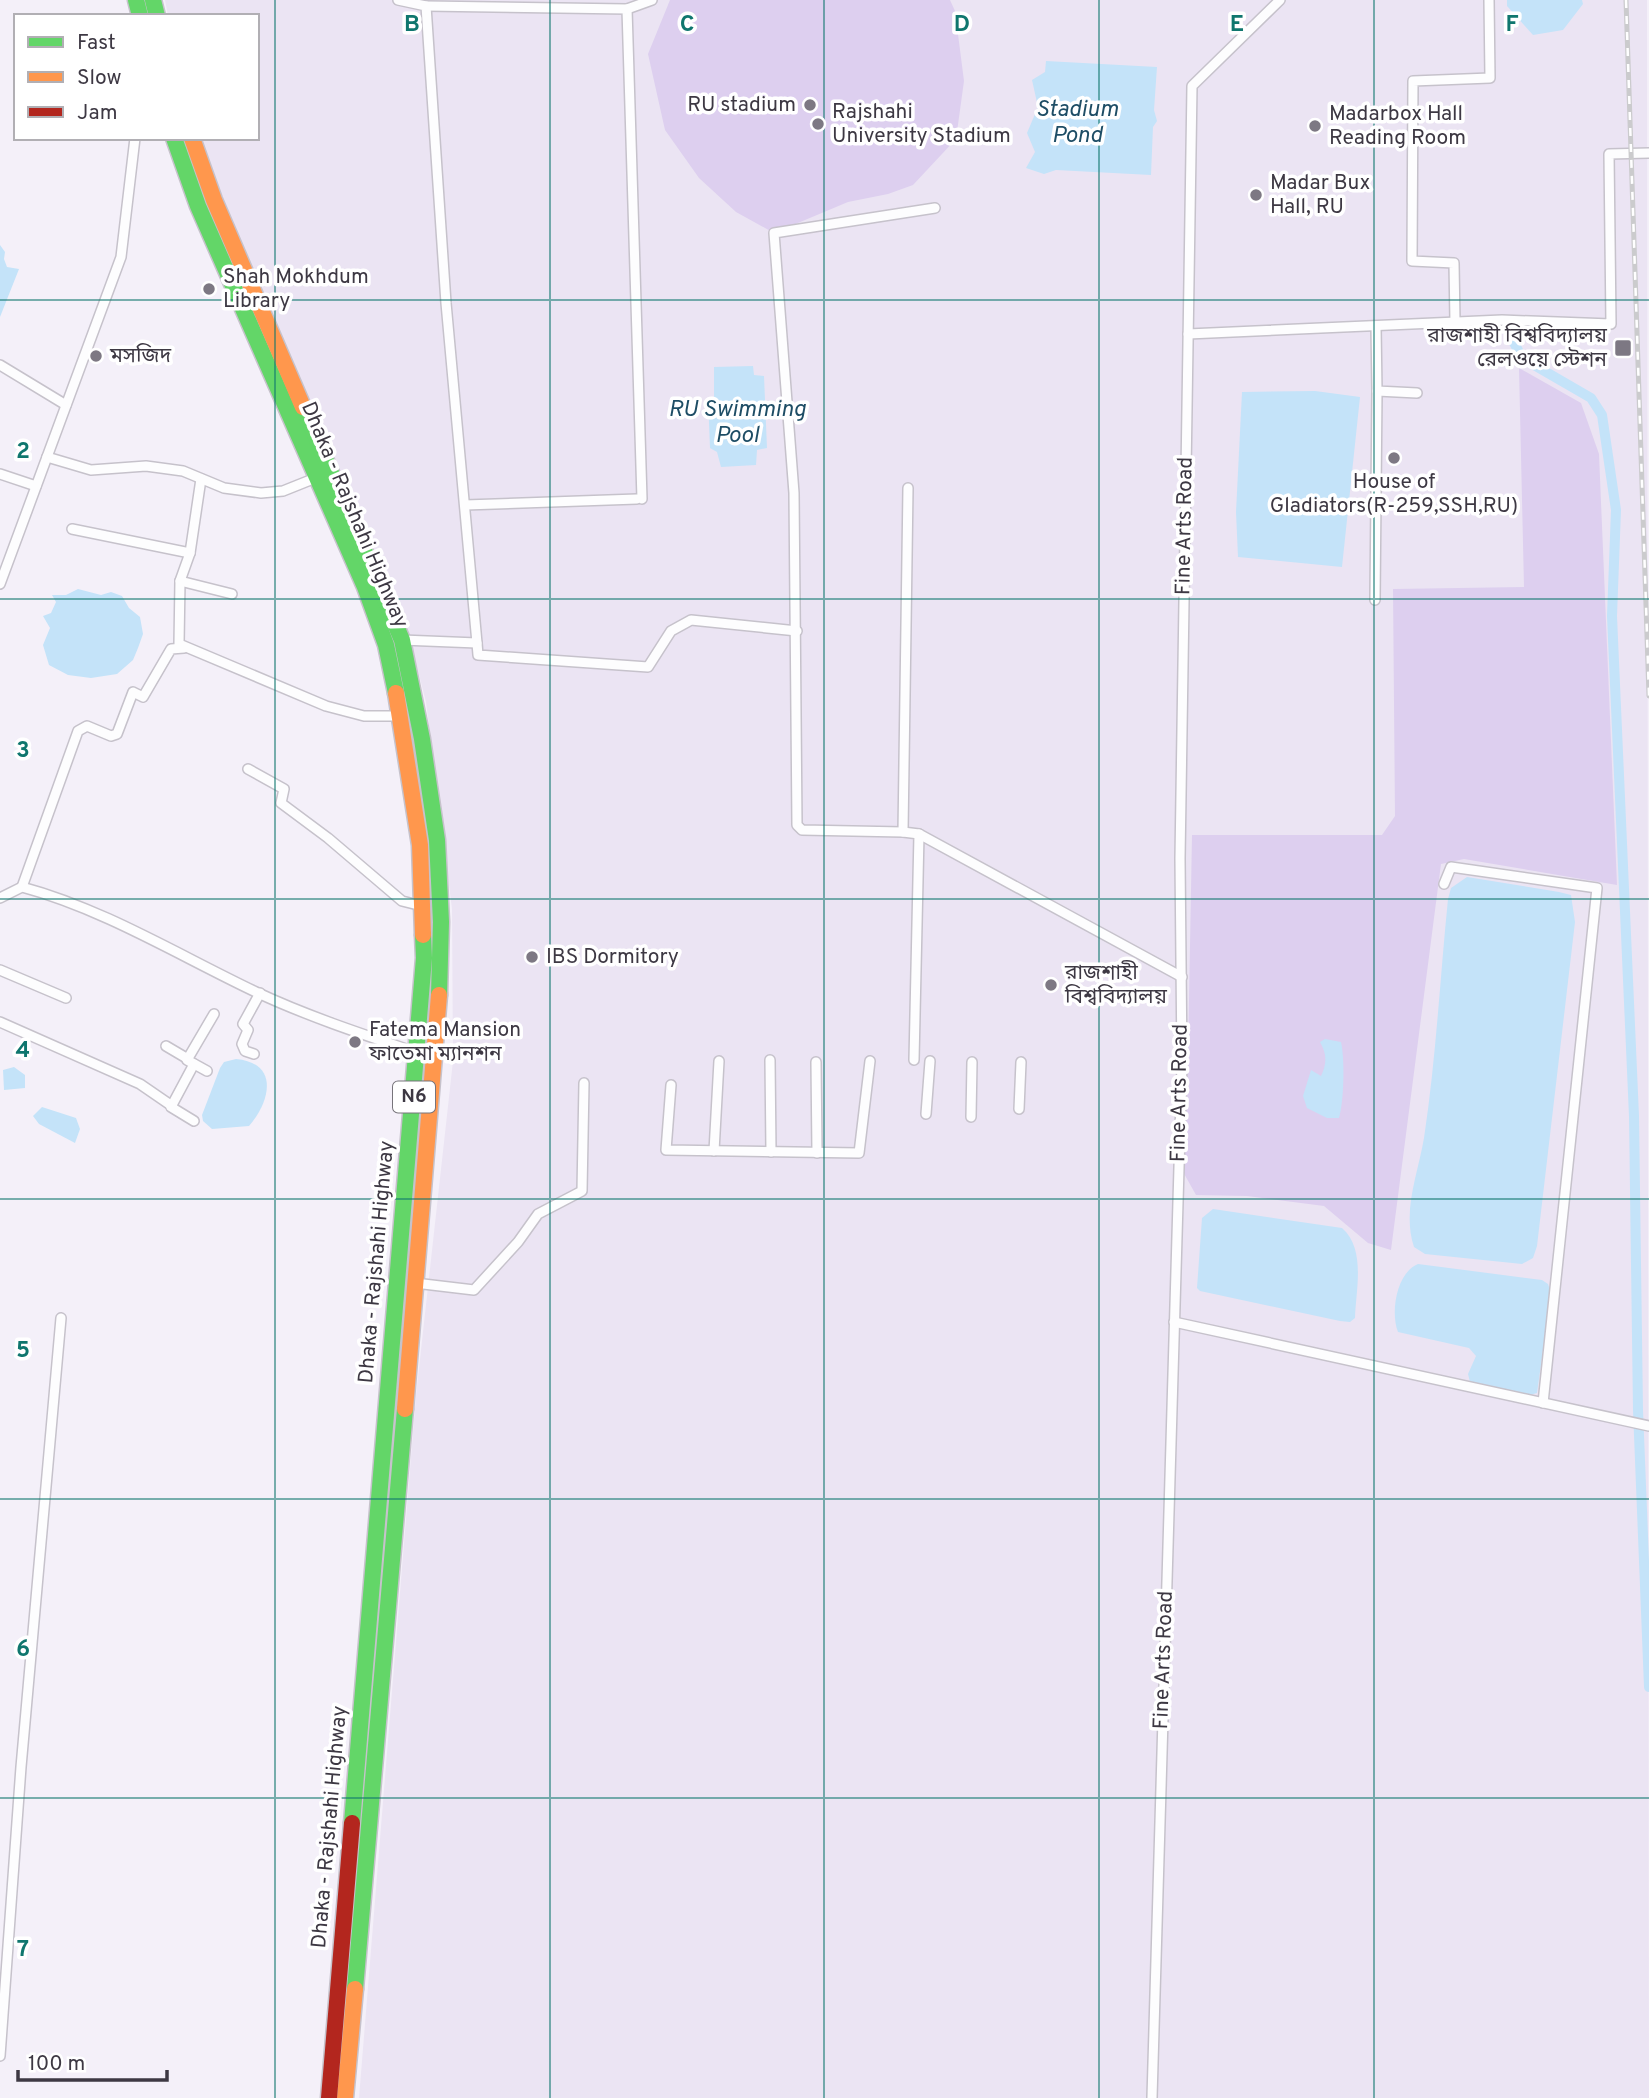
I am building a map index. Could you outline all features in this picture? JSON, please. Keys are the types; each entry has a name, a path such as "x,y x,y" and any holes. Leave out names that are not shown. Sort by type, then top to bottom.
{"highway":[{"name":"Dhaka - Rajshahi Highway","path":"175,140 198,206 402,640 418,712 437,841 442,955 436,1059 345,2098"},
{"name":"Dhaka - Rajshahi Highway","path":"193,140 382,634 401,716 420,845 425,958 373,1549 329,2098"}],"street":[{"path":"398,0 426,6 627,9 652,0"},
{"name":"Fine Arts Road","path":"1152,2098 1182,977 1180,859 1192,86 1280,0"},
{"path":"1455,322 1454,262 1412,261 1413,81 1490,78 1489,0"},
{"path":"426,6 446,303 478,655 648,667 671,631 691,620 797,631"},
{"path":"465,505 640,499 627,9"},
{"path":"1,577 121,257 135,140"},
{"path":"1188,334 1502,320 1611,324 1609,154 1649,153"},
{"path":"935,208 774,233 794,493 798,829 919,834 1182,977"},
{"path":"1375,600 1376,326"},
{"path":"0,365 66,405"},
{"path":"1377,391 1417,393"},
{"path":"47,457 91,470 157,467 183,471 224,488 261,493 283,491 323,475"},
{"path":"0,474 36,485"},
{"path":"201,479 190,553 180,581 179,644 326,706 364,716 401,716"},
{"path":"903,832 908,488"},
{"path":"72,529 190,553"},
{"path":"180,581 232,594"},
{"path":"402,640 477,643"},
{"path":"0,899 22,887 78,731 87,726 111,736 117,734 133,692 143,697 171,649 185,648"},
{"path":"248,769 284,789 281,803 328,838 402,901 422,906"},
{"path":"914,1060 919,834"},
{"path":"1444,884 1451,867 1597,888 1543,1403"},
{"path":"22,887 44,893 144,936 260,993 436,1059"},
{"path":"0,970 66,998"},
{"path":"254,1054 245,1051 242,1044 248,1030 243,1024 260,993"},
{"path":"172,1106 214,1014"},
{"path":"0,1022 117,1073 194,1121"},
{"path":"166,1046 207,1071"},
{"path":"769,1060 771,1152"},
{"path":"714,1151 719,1061"},
{"path":"671,1084 666,1150 859,1153 870,1061"},
{"path":"926,1114 930,1061"},
{"path":"816,1062 817,1153"},
{"path":"971,1116 972,1062"},
{"path":"1019,1109 1021,1062"},
{"path":"415,1283 474,1290 518,1242 538,1214 582,1191 584,1083"},
{"path":"0,2056 21,1768 61,1318"},
{"path":"1174,1322 1649,1426"}],"shaded area":[{"name":"রাজশাহী বিশ্ববিদ্যালয়","path":"165,0 1647,0 1649,2098 359,2098 416,1395 453,1061 452,909 426,702 410,640 210,176 198,140 259,140 259,14 168,14"},
{"name":"RU stadium","path":"670,0 950,0 955,11 964,81 956,139 913,185 888,194 848,202 774,233 736,212 699,178 665,130 648,54"},
{"path":"1519,368 1581,403 1599,454 1617,885 1464,859 1441,864 1391,1250 1368,1243 1324,1206 1247,1196 1196,1195 1182,1170 1188,1055 1192,835 1382,835 1395,816 1393,589 1524,587"}],"water":[{"path":"1507,0 1582,0 1583,4 1563,30 1533,35 1507,6"},
{"name":"Stadium Pond","path":"1046,61 1157,67 1154,110 1157,121 1153,127 1151,175 1056,170 1044,174 1026,168 1035,152 1027,133 1038,107 1032,80 1045,72"},
{"path":"0,245 5,252 7,267 19,269 0,317"},
{"name":"RU Swimming Pool","path":"753,366 754,375 764,376 767,448 757,450 756,465 721,467 717,452 710,448 708,398 714,397 714,367"},
{"path":"1315,391 1360,397 1342,567 1238,557 1236,512 1242,392"},
{"path":"78,589 101,595 111,592 122,596 129,608 140,617 143,634 138,648 133,660 117,674 91,678 68,675 49,665 43,645 50,628 43,616 51,613 56,602 52,595 66,595"},
{"path":"1467,877 1571,895 1575,922 1537,1246 1533,1258 1522,1264 1425,1254 1414,1247 1411,1233 1410,1206 1424,1138 1432,1078 1448,899 1451,888"},
{"path":"1325,1039 1341,1042 1343,1080 1339,1118 1327,1118 1307,1108 1303,1096 1311,1070 1321,1076 1323,1072 1325,1055 1320,1042"},
{"path":"236,1059 250,1062 260,1068 267,1085 266,1095 249,1126 212,1129 203,1121 202,1115 220,1068 224,1062"},
{"path":"14,1067 25,1075 25,1088 4,1090 3,1070"},
{"path":"42,1107 76,1118 80,1129 75,1143 39,1124 33,1116"},
{"path":"1213,1209 1342,1228 1354,1247 1357,1258 1355,1318 1350,1322 1340,1321 1200,1291 1197,1288 1202,1218"},
{"path":"1418,1264 1542,1280 1548,1284 1551,1293 1537,1393 1530,1395 1470,1382 1468,1374 1476,1356 1469,1348 1398,1332 1395,1314 1397,1294 1405,1275"}],"waterway":[{"path":"1502,320 1522,358 1591,398 1602,415 1616,510 1612,616 1634,1116 1638,1410 1649,1687"}],"railway":[{"path":"1626,0 1649,696"}],"traffic: fast":[{"path":"136,0 140,14"},
{"path":"153,0 156,14"},
{"path":"175,140 198,206 365,587 386,645 396,693"},
{"path":"303,407 402,640 422,739 437,840 441,922 439,995"},
{"path":"352,1823 424,958 423,935"},
{"path":"355,1989 405,1409"}],"traffic: slow":[{"path":"193,140 214,200 303,407"},
{"path":"396,693 420,845 423,935"},
{"path":"405,1409 439,995"},
{"path":"345,2098 355,1989"}],"traffic: jam":[{"path":"329,2098 352,1823"}],"place":[{"name":"RU stadium","path":"810,105"},
{"name":"Rajshahi University Stadium","path":"818,124"},
{"name":"Madarbox Hall Reading Room","path":"1315,126"},
{"name":"Madar Bux Hall, RU","path":"1256,195"},
{"name":"Shah Mokhdum Library","path":"209,289"},
{"name":"রাজশাহী বিশ্ববিদ্যালয় রেলওয়ে স্টেশন","path":"1623,348"},
{"name":"মসজিদ","path":"96,356"},
{"name":"House of Gladiators(R-259,SSH,RU)","path":"1394,458"},
{"name":"IBS Dormitory","path":"532,957"},
{"name":"রাজশাহী বিশ্ববিদ্যালয়","path":"1051,985"},
{"name":"Fatema Mansion ফাতেমা ম্যানশন","path":"355,1042"}]}
